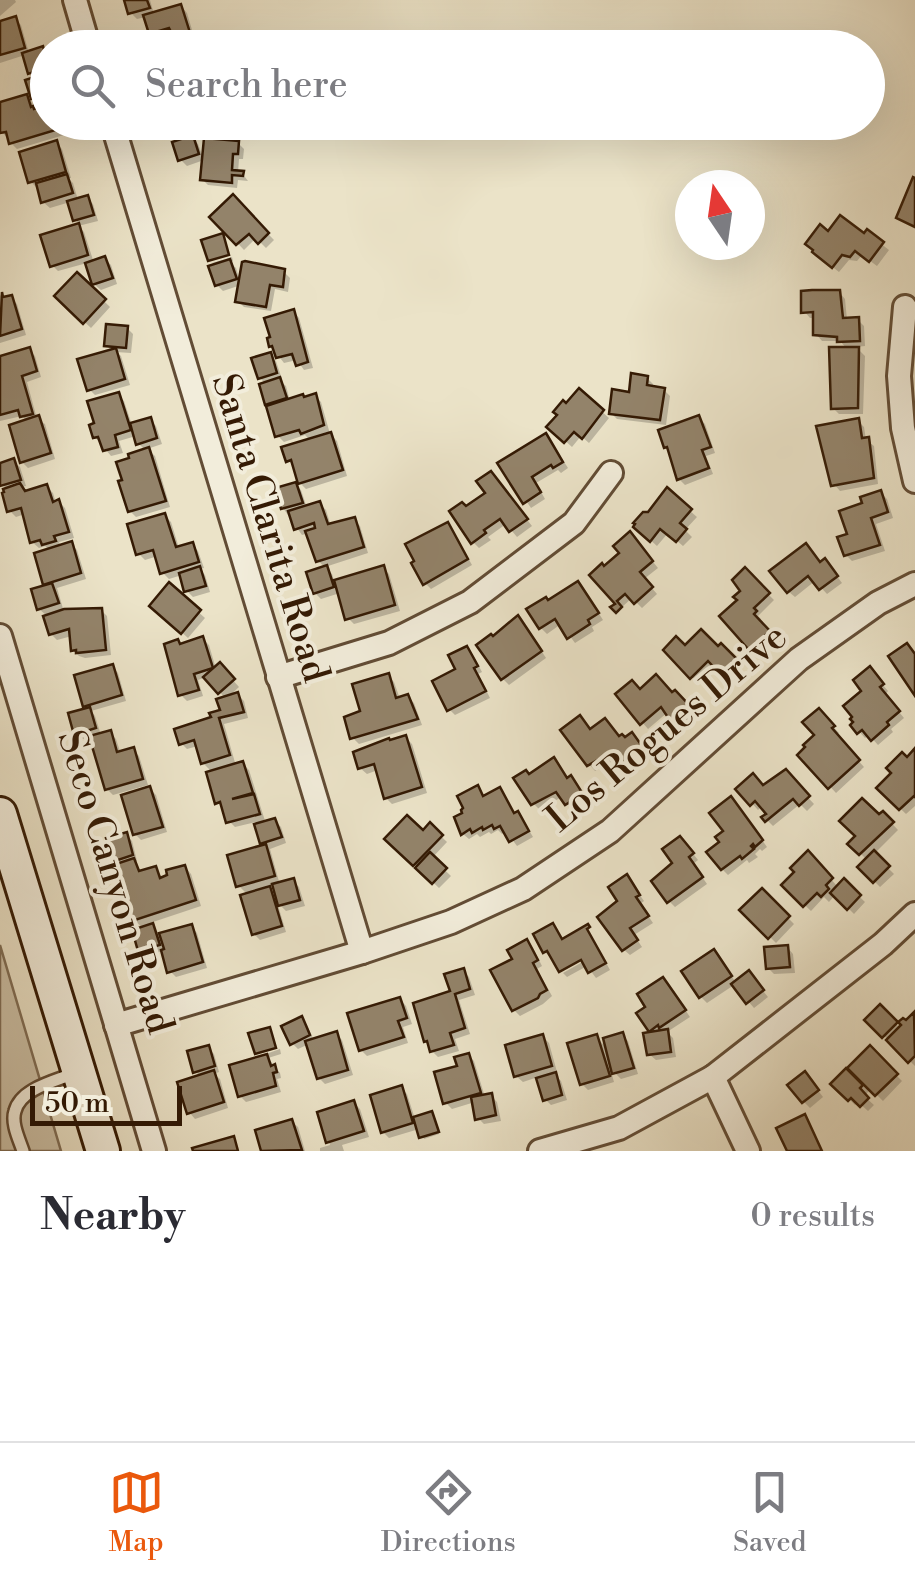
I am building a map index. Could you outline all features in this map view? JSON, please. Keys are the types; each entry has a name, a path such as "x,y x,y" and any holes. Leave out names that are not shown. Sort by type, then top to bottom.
{"main road":[{"path":"0,814 103,1151"}],"street":[{"path":"75,0 84,30"},
{"name":"Santa Clarita Road","path":"117,140 362,952"},
{"path":"905,307 899,376 902,428 915,480"},
{"path":"278,678 389,644 470,602 574,523 611,473"},
{"name":"Los Rogues Drive","path":"116,1025 362,952 451,922 524,888 610,830 800,659 878,602 915,584"},
{"name":"Seco Canyon Road","path":"0,636 154,1151"},
{"path":"540,1151 619,1128 714,1077 883,944 915,914"},
{"path":"714,1077 748,1151"}],"lane":[{"path":"23,1151 15,1110 26,1094 80,1072"}],"shaded area":[{"path":"0,945 61,1151 0,1151"}],"building":[{"path":"124,0 147,0 150,8 128,14"},
{"path":"181,4 189,30 148,30 143,15"},
{"path":"16,16 25,48 0,55 0,21"},
{"path":"30,50 28,74 22,53"},
{"path":"27,94 30,138 9,144 6,132 0,133 0,102"},
{"path":"57,140 66,172 28,183 19,152"},
{"path":"195,140 199,154 178,161 172,142"},
{"path":"204,140 239,141 232,170 244,171 243,176 232,175 232,183 200,180"},
{"path":"67,174 73,193 41,203 36,183"},
{"path":"915,178 915,227 896,218"},
{"path":"233,194 269,233 258,244 249,234 236,245 209,217"},
{"path":"88,195 94,215 73,221 67,201"},
{"path":"840,215 884,242 869,262 855,251 850,257 842,255 832,268 805,244 820,224 828,231"},
{"path":"79,223 88,255 50,267 40,235"},
{"path":"223,233 229,255 208,261 201,240"},
{"path":"105,256 113,278 92,285 85,263"},
{"path":"230,259 237,279 215,286 208,266"},
{"path":"245,261 285,269 283,287 270,285 266,307 235,302"},
{"path":"77,272 106,299 83,324 54,296"},
{"path":"840,290 843,318 859,317 860,341 837,342 837,337 813,335 813,312 801,313 801,291"},
{"path":"2,292 3,297 12,295 22,329 0,336"},
{"path":"294,309 308,362 296,366 292,354 276,358 272,346 269,347 264,318"},
{"path":"106,324 128,326 126,348 104,346"},
{"path":"30,347 37,371 22,376 33,414 20,417 18,410 0,415 0,356"},
{"path":"829,347 859,347 858,408 831,409"},
{"path":"116,348 125,379 87,391 77,359"},
{"path":"271,352 277,373 258,379 251,358"},
{"path":"631,373 648,376 647,385 665,388 660,420 609,414 612,389 629,392"},
{"path":"280,377 287,398 265,405 259,384"},
{"path":"579,388 604,410 582,439 574,432 564,443 546,427 563,400 566,403"},
{"path":"119,392 131,430 115,435 118,447 103,451 98,437 93,438 89,425 94,423 87,401"},
{"path":"316,393 324,425 301,434 299,430 275,437 266,406"},
{"path":"39,415 51,453 20,463 9,425"},
{"path":"699,415 711,447 702,450 709,468 677,480 658,430"},
{"path":"151,417 157,438 136,445 130,423"},
{"path":"859,418 862,438 869,437 874,478 831,486 816,426"},
{"path":"331,432 343,470 298,484 291,460 286,462 281,447"},
{"path":"546,433 563,462 532,477 541,492 523,504 497,463"},
{"path":"149,447 166,501 128,512 116,462"},
{"path":"14,458 21,480 0,486 0,463"},
{"path":"491,471 528,519 509,532 500,519 471,544 449,511 462,502 466,506 485,493 476,481"},
{"path":"296,482 303,503 281,509 275,488"},
{"path":"20,483 25,491 47,484 53,502 59,499 69,532 42,545 40,540 30,543 21,508 7,512 2,493 3,489"},
{"path":"667,487 692,509 680,523 687,529 676,542 660,529 650,542 633,523 648,512"},
{"path":"881,490 888,512 871,518 880,545 844,556 837,537 847,534 839,511 862,503 860,497"},
{"path":"320,501 328,524 355,517 364,547 316,562 305,531 315,528 314,523 294,530 288,511"},
{"path":"165,513 176,547 193,542 199,562 160,574 153,550 136,555 127,524"},
{"path":"448,522 468,559 423,585 405,544"},
{"path":"630,531 653,561 640,572 653,587 634,604 625,594 617,601 622,607 616,613 610,607 615,604 589,575 619,553 613,546"},
{"path":"72,541 81,573 43,585 34,553"},
{"path":"806,543 820,562 825,558 838,576 819,590 808,576 787,593 769,571"},
{"path":"327,565 334,587 313,594 306,572"},
{"path":"384,565 395,605 345,620 334,580"},
{"path":"200,566 206,586 184,592 179,573"},
{"path":"745,567 770,593 754,608 754,614 770,631 749,650 719,616 737,600 733,597 740,591 732,580"},
{"path":"578,581 599,613 567,639 555,619 539,629 526,609"},
{"path":"169,582 201,610 181,634 149,606"},
{"path":"52,583 59,603 37,610 31,589"},
{"path":"102,608 106,650 71,651 69,629 49,635 43,616 64,609"},
{"path":"518,615 542,651 501,680 476,645"},
{"path":"701,629 737,659 721,675 708,661 690,679 663,650 676,636 685,645"},
{"path":"203,636 213,668 194,674 199,690 178,696 164,644 178,639 180,644"},
{"path":"907,643 915,654 915,696 888,656"},
{"path":"467,646 486,691 447,711 432,681 455,669 448,655"},
{"path":"220,662 235,679 218,694 203,677"},
{"path":"113,664 122,695 83,707 74,675"},
{"path":"870,666 884,684 880,687 900,711 871,741 862,730 857,734 850,725 852,717 843,706 861,691 853,680"},
{"path":"389,673 396,698 408,694 418,719 350,739 344,717 360,711 352,684"},
{"path":"656,674 690,706 671,722 661,707 640,725 615,694 632,680 640,689"},
{"path":"238,692 244,712 219,718 230,755 201,764 194,740 179,745 174,729 211,717 209,713 220,710 216,699"},
{"path":"90,707 96,728 74,735 68,713"},
{"path":"819,708 860,760 828,789 797,755 814,735 802,722"},
{"path":"580,715 590,729 605,718 619,736 632,732 642,746 620,767 610,753 587,766 560,730"},
{"path":"111,730 117,752 134,747 143,779 105,790 89,736"},
{"path":"406,735 422,787 384,799 374,764 358,769 353,752"},
{"path":"915,748 915,797 899,810 876,788 891,773 886,768 902,752 907,757"},
{"path":"554,757 583,794 565,805 556,792 531,805 513,778 526,770 529,774"},
{"path":"243,761 253,793 232,799 254,794 260,814 226,823 220,802 215,804 206,772"},
{"path":"786,769 810,796 799,806 793,799 765,822 761,817 766,814 755,801 750,806 735,789 753,773 763,785"},
{"path":"478,785 483,796 500,787 529,831 509,842 500,826 483,830 482,827 472,833 470,829 461,835 454,817 463,808 457,796"},
{"path":"150,786 163,827 133,835 121,795"},
{"path":"731,796 763,840 755,847 753,844 754,849 742,859 740,856 721,870 706,852 719,842 715,837 723,831 709,813"},
{"path":"862,798 894,822 859,855 847,844 855,836 839,821"},
{"path":"407,815 423,830 430,822 443,835 413,866 384,839"},
{"path":"275,818 282,837 260,844 254,824"},
{"path":"127,832 133,855 115,861 106,838"},
{"path":"680,836 694,853 689,857 703,877 667,903 651,881 672,863 662,849"},
{"path":"266,844 275,876 236,887 227,855"},
{"path":"808,850 833,878 821,897 817,893 803,907 781,885 794,872 790,868"},
{"path":"874,850 890,866 873,883 857,867"},
{"path":"430,852 447,868 432,884 415,868"},
{"path":"134,858 139,871 156,866 160,878 167,875 166,870 185,865 196,900 132,921 113,865"},
{"path":"627,874 649,916 630,928 638,940 622,951 597,917 617,901 608,887"},
{"path":"294,878 300,900 278,906 272,884"},
{"path":"844,878 861,895 847,910 830,893"},
{"path":"270,886 282,926 252,935 240,895"},
{"path":"762,888 790,916 768,939 739,910"},
{"path":"153,923 160,945 138,951 132,930"},
{"path":"553,923 562,939 588,924 587,929 606,963 588,973 581,960 559,972 533,934"},
{"path":"192,924 203,962 167,973 159,933"},
{"path":"527,939 538,960 533,963 547,990 512,1011 490,970 512,959 507,950"},
{"path":"788,945 790,967 766,969 764,947"},
{"path":"714,949 732,976 699,998 681,971"},
{"path":"464,968 470,989 455,994 465,1028 450,1033 454,1045 430,1052 413,1003 450,991 444,974"},
{"path":"749,970 764,990 746,1004 731,984"},
{"path":"663,977 686,1010 649,1032 636,1013 645,1007 637,994"},
{"path":"400,997 407,1018 398,1021 404,1037 359,1051 347,1013"},
{"path":"880,1004 898,1022 882,1038 864,1020"},
{"path":"914,1012 915,1056 908,1063 886,1040 901,1025 898,1022"},
{"path":"302,1016 310,1035 290,1045 281,1026"},
{"path":"270,1027 276,1048 255,1054 248,1033"},
{"path":"668,1029 671,1052 647,1055 643,1033"},
{"path":"337,1031 348,1070 317,1079 305,1041"},
{"path":"623,1032 634,1068 612,1074 603,1038"},
{"path":"543,1034 552,1066 514,1077 505,1045"},
{"path":"597,1034 610,1076 580,1085 567,1043"},
{"path":"209,1045 215,1066 193,1073 187,1051"},
{"path":"870,1045 898,1074 875,1096 847,1068"},
{"path":"469,1053 481,1093 443,1104 434,1072 457,1066 454,1057"},
{"path":"267,1054 271,1066 275,1064 276,1086 238,1097 229,1065"},
{"path":"846,1068 863,1085 860,1088 869,1098 860,1107 830,1084"},
{"path":"214,1070 224,1102 187,1114 177,1082"},
{"path":"805,1071 819,1090 802,1103 787,1085"},
{"path":"556,1072 562,1095 543,1101 536,1078"},
{"path":"402,1085 413,1123 381,1133 370,1095"},
{"path":"492,1093 496,1115 475,1120 471,1097"},
{"path":"354,1100 364,1131 326,1143 317,1112"},
{"path":"432,1111 439,1132 419,1138 413,1117"},
{"path":"805,1114 822,1151 787,1151 776,1128"},
{"path":"292,1119 302,1150 261,1151 255,1130"},
{"path":"234,1136 238,1151 192,1148"}]}
